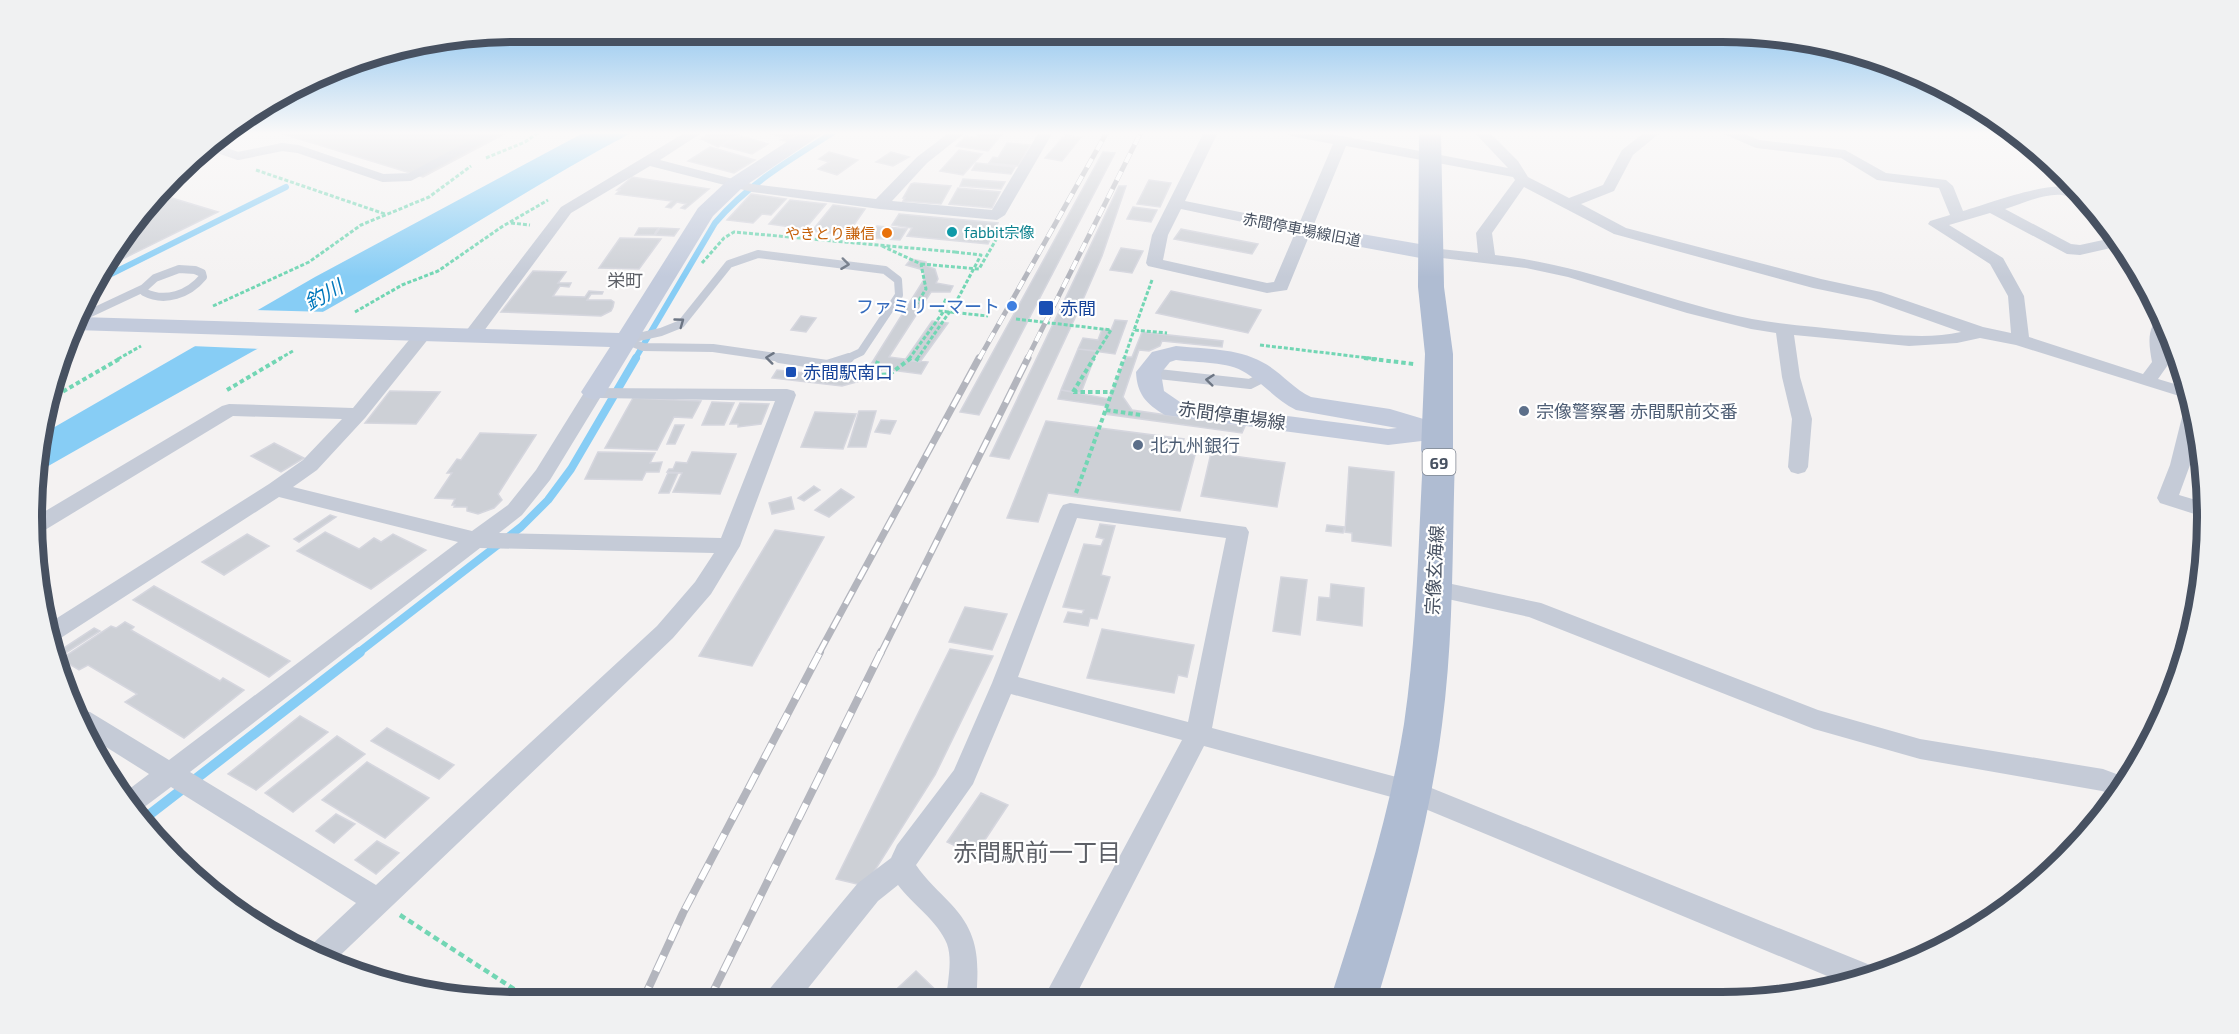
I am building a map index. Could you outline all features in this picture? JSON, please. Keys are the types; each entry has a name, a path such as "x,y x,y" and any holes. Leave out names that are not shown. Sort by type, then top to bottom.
{"main road":[{"name":"宗像玄海線","path":"1356,992 1390,882 1410,791 1428,684 1439,457 1439,354 1431,287 1430,180"}],"street":[{"path":"472,335 566,210 615,180"},
{"path":"721,180 880,204 997,215 1018,180"},
{"path":"135,799 515,510 536,484 705,213 741,180"},
{"path":"880,204 903,180"},
{"path":"1186,180 1160,235 1154,263 1267,288 1281,286 1325,180"},
{"path":"1486,259 1484,233 1519,180"},
{"path":"1527,180 1620,231 1819,284 1875,296 1979,332 2020,340 2180,392"},
{"path":"1568,204 1609,188 1613,180"},
{"path":"1914,180 1941,183 1946,186 1958,217"},
{"path":"2020,340 2016,296 1997,261 1936,224 2052,190 2067,191"},
{"name":"赤間停車場線旧道","path":"1174,203 1431,253"},
{"path":"1990,207 2067,249 2080,250 2110,243"},
{"path":"1431,253 1526,263 1572,273 1751,324 1784,329 1913,341 1961,339 1979,332"},
{"path":"83,324 626,340"},
{"path":"1784,329 1791,377 1802,419 1798,467"},
{"path":"2147,381 2161,362 2159,330"},
{"path":"56,630 310,465 358,414 424,333"},
{"name":"赤間停車場線","path":"1176,353 1241,361 1266,376 1290,397 1305,404 1390,417 1438,432 1388,436 1174,409 1156,399 1148,389 1148,372 1161,357 1176,353"},
{"path":"324,951 665,632 703,588 729,546 788,395 594,392"},
{"path":"42,522 228,410 358,414"},
{"path":"2189,429 2180,465 2167,498 2197,508"},
{"path":"276,489 477,540 729,546"},
{"path":"786,992 868,892 902,866 907,853 964,776 1004,683 1070,510 1238,532 1198,734 1062,992"},
{"path":"1433,588 1533,609 1814,719 1920,749 2103,780 2115,784"},
{"path":"1004,683 1410,791 1855,973"},
{"path":"90,725 376,900"},
{"path":"902,866 909,881 952,926 962,946 961,992"}],"lane":[{"path":"758,254 869,267 897,276 902,285 899,295 861,352 843,361 827,365 712,348 643,347 626,340 661,332 681,324 729,264 758,254"},
{"path":"88,314 144,288 154,278 172,271 192,269 202,273 203,278 194,287 175,295 156,297 144,292 144,288"}],"path":[{"path":"287,180 386,214"},
{"path":"58,395 272,277 309,262 345,234 429,197 456,180"},
{"path":"322,330 402,285 438,271 503,226 557,195"},
{"path":"921,264 979,269 994,246 1007,217 999,212"},
{"path":"906,247 981,255 951,312 916,361"},
{"path":"1070,510 1154,275 1172,267"},
{"path":"946,298 940,311 988,316"},
{"path":"909,360 944,311"},
{"path":"1016,319 1111,330 1073,392 1112,392"},
{"path":"1134,330 1169,334"},
{"path":"1251,344 1414,364"},
{"path":"376,900 519,992"}],"water":[{"name":"釣川","path":"495,180 548,180 423,255 45,468 50,430 315,277"}],"pier":[{"path":"253,310 329,312 262,349 191,346"}],"building":[{"path":"628,180 653,180 709,189 685,209 681,208 686,204 677,202 671,208 666,207 672,201 616,194 620,190 617,190"},
{"path":"962,180 1005,182 1001,189 960,186"},
{"path":"1087,180 1101,180 979,415 960,412"},
{"path":"1149,180 1171,183 1160,207 1137,204"},
{"path":"911,184 951,186 941,204 903,201"},
{"path":"1119,186 1126,186 1102,256 1009,459 990,456"},
{"path":"958,188 1000,192 992,208 949,204"},
{"path":"751,194 786,199 771,215 762,214 753,223 727,220"},
{"path":"167,196 218,212 117,262 140,228"},
{"path":"790,200 826,204 805,229 769,224"},
{"path":"833,205 865,209 847,235 812,231"},
{"path":"1133,207 1157,210 1151,222 1127,219"},
{"name":"fabbit宗像","path":"899,214 998,223 988,244 907,236 912,228 892,225"},
{"path":"877,226 907,229 900,240 870,238"},
{"path":"639,228 658,228 654,235 635,235"},
{"path":"660,228 679,229 674,236 655,235"},
{"path":"1181,229 1258,244 1252,254 1174,239"},
{"path":"620,238 661,239 639,269 599,268"},
{"path":"1121,248 1143,251 1132,273 1110,270"},
{"path":"911,259 926,262 927,266 935,269 938,279 936,283 953,286 950,292 931,292 889,357 928,362 921,374 883,369 871,378 842,386 772,378 777,370 844,377 861,374 868,369 925,278 920,269 906,265"},
{"path":"533,271 566,272 558,283 571,283 569,287 560,286 553,296 585,297 589,291 603,292 602,294 591,294 587,300 611,300 614,302 613,307 611,311 601,316 501,312"},
{"path":"1171,291 1261,310 1248,333 1156,313"},
{"path":"801,316 816,318 806,332 791,330"},
{"path":"1115,320 1127,321 1115,354 1078,349 1083,338 1098,340 1102,329 1111,330"},
{"path":"932,321 948,323 920,362 905,360"},
{"path":"1142,332 1223,341 1222,347 1162,341 1160,346 1149,351 1139,350 1123,397 1132,410 1245,426 1242,433 1105,414 1107,406 1058,399 1061,390 1109,399 1126,357 1132,357"},
{"path":"1078,349 1097,351 1081,393 1061,390"},
{"path":"390,391 440,392 416,424 365,423"},
{"path":"633,398 701,401 692,418 674,417 657,450 605,448"},
{"path":"712,402 734,403 724,425 702,425"},
{"path":"740,403 769,404 761,424 738,427 738,424 730,424"},
{"path":"859,411 876,411 866,447 848,447"},
{"path":"815,412 856,414 843,449 801,447"},
{"path":"881,420 896,421 890,434 875,432"},
{"path":"1046,421 1184,439 1180,453 1195,455 1180,511 1048,493 1038,522 1007,518"},
{"path":"675,425 684,425 675,444 667,444"},
{"path":"480,433 536,435 498,494 502,500 494,508 478,514 467,511 467,507 454,507 455,505 452,505 455,499 435,498 452,473 447,473 457,459 461,460"},
{"path":"274,443 304,458 281,472 251,456"},
{"path":"598,452 655,453 650,463 662,462 659,472 646,472 642,480 585,479"},
{"path":"692,452 736,454 720,494 673,492 682,473 667,472 673,469 676,462 687,463"},
{"path":"1211,453 1285,463 1277,507 1201,496"},
{"path":"1349,467 1394,472 1391,546 1352,541 1352,533 1345,532"},
{"path":"668,473 678,473 669,493 659,493"},
{"path":"814,486 820,490 804,501 798,498"},
{"path":"841,489 854,497 829,517 815,510"},
{"path":"791,497 794,509 772,514 769,503"},
{"path":"330,515 336,517 299,542 294,539"},
{"path":"1100,524 1115,526 1101,575 1110,577 1097,619 1090,618 1088,626 1064,622 1068,612 1082,614 1084,610 1063,607 1084,544 1101,546 1104,539 1096,537"},
{"path":"1327,525 1344,527 1343,533 1326,531"},
{"path":"775,530 824,537 752,666 699,656"},
{"path":"325,532 359,549 374,538 381,542 393,534 426,550 371,589 297,551"},
{"path":"247,534 269,546 224,575 202,562"},
{"path":"1281,577 1307,580 1300,635 1273,631"},
{"path":"1331,584 1364,588 1362,626 1317,620 1319,597 1330,598"},
{"path":"154,586 290,661 269,677 133,600"},
{"path":"965,607 1007,614 992,650 949,642"},
{"path":"125,622 134,627 131,630 220,681 223,678 244,690 184,738 125,702 137,694 88,665 79,670 64,661 63,658 111,626 116,628"},
{"path":"94,628 100,631 63,655 61,650"},
{"path":"1102,629 1194,645 1187,677 1178,675 1174,693 1087,678"},
{"path":"950,649 993,656 935,775 865,886 836,879"},
{"path":"300,716 328,732 256,790 228,774"},
{"path":"387,728 454,765 439,779 371,741"},
{"path":"337,736 365,754 293,812 265,793"},
{"path":"367,762 429,798 385,838 322,800"},
{"path":"981,793 1008,805 975,855 947,842"},
{"path":"336,814 355,824 334,843 316,831"},
{"path":"377,841 399,853 376,874 355,860"},
{"path":"916,971 938,992 894,992"}],"waterway":[{"path":"635,359 715,223 741,196 761,180"},
{"path":"109,275 286,187"},
{"path":"358,653 521,527 548,500 571,469 636,358"},
{"path":"148,816 360,652"}],"railway":[{"path":"979,359 1080,180"},
{"path":"1027,359 1117,180"},
{"path":"819,653 979,358"},
{"path":"881,653 1028,358"},
{"path":"647,992 683,913 820,652"},
{"path":"713,992 881,652"}],"place":[{"name":"fabbit宗像","path":"952,232"},
{"name":"やきとり謙信","path":"887,233"},
{"name":"ファミリーマート","path":"1012,306"},
{"name":"赤間","path":"1046,308"},
{"name":"赤間駅南口","path":"791,372"},
{"name":"宗像警察署 赤間駅前交番","path":"1524,411"},
{"name":"北九州銀行","path":"1138,445"}],"district":[{"name":"栄町","path":"625,280"},
{"name":"赤間駅前一丁目","path":"1037,851"}]}
